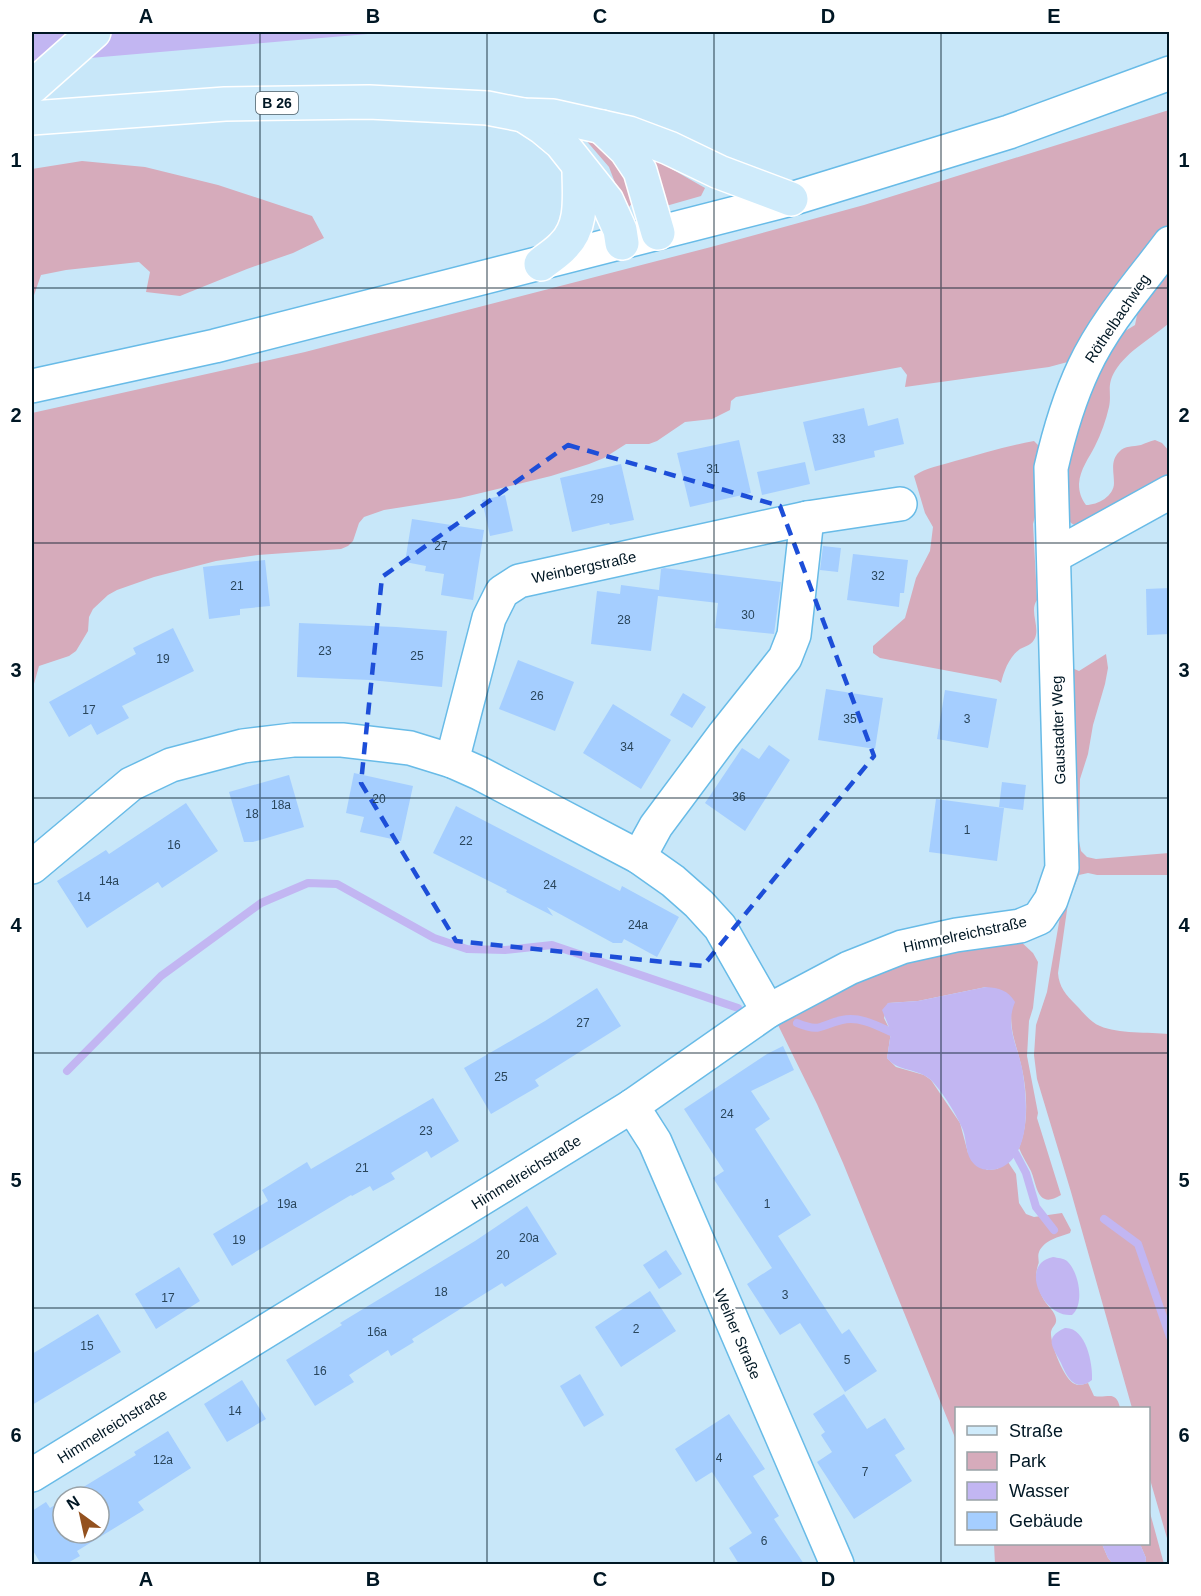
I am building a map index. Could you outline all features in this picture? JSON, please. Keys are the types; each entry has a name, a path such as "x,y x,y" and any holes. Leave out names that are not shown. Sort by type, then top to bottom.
{"main road":[{"path":"32,87 94,32"},
{"name":"B 26","path":"32,118 225,104 369,102 487,108 522,115 553,116 601,125 649,140 719,172 791,199"},
{"name":"B 26","path":"522,115 561,143 606,201 620,230 622,243"},
{"path":"601,125 626,150 640,171 658,234"},
{"path":"541,264 565,245 576,226 579,208 579,169"}],"street":[{"path":"32,386 215,345 791,199 1009,132 1170,73"},
{"name":"Röthelbachweg","path":"1053,547 1051,468 1068,405 1084,366 1106,330 1170,243"},
{"path":"1053,547 1170,492"},
{"name":"Weinbergstraße","path":"452,761 489,618 502,592 519,581 807,518 900,504"},
{"path":"639,857 656,826 785,658 794,635 807,518"},
{"name":"Gaustadter Weg","path":"1039,918 1051,900 1062,868 1053,547"},
{"path":"32,867 131,784 171,765 243,746 293,740 342,740 410,748 452,761 479,773 639,857 673,881 720,927 768,1011"},
{"name":"Himmelreichstraße","path":"32,1475 632,1106 768,1011 849,968 902,947 956,935 1020,926 1039,918"},
{"name":"Weiher Straße","path":"632,1106 655,1142 837,1564"}],"highlighted area":[{"path":"568,445 780,506 874,756 703,966 456,941 361,783 382,577"}],"green space":[{"path":"1169,110 1169,323 1133,351 1115,371 1111,381 1110,402 1105,422 1083,469 1079,490 1086,505 1091,505 1108,496 1114,483 1113,463 1116,455 1126,447 1155,440 1162,443 1169,451 1169,498 1076,526 1066,517 1063,491 1075,417 1112,339 1135,325 1138,310 1075,360 1049,367 905,387 907,375 901,367 736,397 731,401 730,410 712,419 685,422 657,441 649,444 626,444 604,458 589,464 551,476 460,498 384,510 364,517 359,523 353,541 341,549 258,555 216,561 154,577 117,590 93,609 89,617 88,631 76,651 69,656 39,666 32,691 32,413 305,352 711,247 864,205"},
{"path":"578,131 618,157 628,174 631,186 633,202 629,207 622,201 609,167"},
{"path":"656,160 705,188 701,196 666,206 653,164"},
{"path":"82,161 145,167 218,185 312,216 324,238 293,253 180,296 146,292 150,272 139,262 41,275 32,301 32,169"},
{"path":"1034,441 1040,447 1037,509 1033,524 1037,600 1034,609 1036,633 1034,640 1013,656 1005,669 1001,683 997,680 880,658 873,653 873,646 905,618 916,578 930,551 933,527 925,513 914,476 939,465"},
{"path":"1106,654 1108,668 1105,684 1080,779 1079,841 1081,851 1087,857 1096,859 1169,853 1169,875 1088,873 1079,875 1068,903 1058,973 1061,987 1066,994 1096,1024 1107,1029 1169,1034 1169,1545 1150,1479 1150,1407 1132,1407 1037,1079 1034,1055 1036,1025 1047,992 1067,876 1072,668 1079,671"},
{"path":"1018,939 1033,953 1038,962 1033,1008 1029,1021 1027,1056 1037,1118 1061,1195 1047,1200 1039,1194 1031,1171 1019,1148 1025,1126 1026,1103 1022,1068 1012,1030 1011,1012 986,987 918,1001 888,1003 884,1018 891,1032 887,1058 896,1067 924,1075 931,1080 960,1123 968,1153 987,1170 997,1169 1008,1162 1016,1174 1019,1203 1026,1214 1034,1217 1062,1213 1071,1230 1070,1233 1052,1240 1041,1248 1038,1254 1036,1274 1042,1296 1056,1319 1051,1337 1058,1361 1066,1376 1075,1384 1088,1383 1094,1396 1113,1397 1120,1407 955,1407 955,1438 843,1163 777,1023 860,972"},
{"path":"1150,1513 1164,1564 1145,1564 1146,1558 1140,1545 1150,1545"},
{"path":"994,1545 1102,1545 1113,1564 995,1564"}],"water":[{"path":"32,32 391,32 32,63"},
{"path":"986,987 1003,990 1015,1002 1011,1019 1022,1068 1026,1109 1023,1138 1018,1151 1011,1161 1000,1168 990,1170 980,1168 971,1160 964,1134 953,1110 931,1080 920,1073 897,1066 887,1058 891,1032 882,1010 888,1003 918,1001"},
{"path":"1053,1257 1067,1261 1075,1273 1079,1296 1076,1310 1072,1315 1061,1314 1052,1308 1038,1290 1037,1269 1043,1262"},
{"path":"1065,1328 1078,1333 1087,1348 1092,1380 1086,1384 1072,1382 1053,1348 1054,1335"},
{"path":"1102,1545 1140,1545 1146,1558 1145,1564 1113,1564"}],"building":[{"path":"864,408 868,426 898,418 904,444 874,451 875,457 815,471 803,422"},
{"path":"739,440 751,493 690,507 677,453"},
{"path":"805,462 810,484 762,495 757,472"},
{"path":"621,464 634,520 610,525 609,523 572,532 560,478"},
{"path":"505,495 513,531 490,536 482,500"},
{"path":"412,519 484,530 473,600 441,595 444,574 425,571 426,566 405,562"},
{"path":"823,546 841,548 838,572 820,570"},
{"path":"853,554 908,560 904,593 900,593 899,607 847,600"},
{"path":"265,560 270,606 240,609 240,615 209,619 203,567"},
{"path":"661,569 781,582 774,634 715,628 718,603 658,596 651,651 591,644 597,591 620,594 621,585 659,590"},
{"path":"1170,588 1170,634 1147,635 1146,589"},
{"path":"299,623 447,631 442,687 370,680 297,677"},
{"path":"173,628 194,671 122,706 129,718 97,735 91,724 69,737 49,702 136,654 133,648"},
{"path":"518,660 574,682 555,731 499,709"},
{"path":"826,689 883,698 875,749 818,740"},
{"path":"945,690 997,699 988,748 937,739"},
{"path":"683,693 706,707 692,728 670,715"},
{"path":"613,704 671,740 641,789 583,753"},
{"path":"769,745 790,760 745,831 705,803 742,748 759,759"},
{"path":"354,773 413,786 401,841 360,832 364,817 346,813"},
{"path":"289,775 304,827 253,842 244,842 229,792"},
{"path":"1002,782 1026,785 1023,810 999,807"},
{"path":"936,799 1004,808 997,861 929,852"},
{"path":"186,803 218,851 162,888 158,882 87,928 57,881 106,850 109,854"},
{"path":"456,806 620,891 622,886 679,917 657,957 624,939 622,943 613,943 547,907 553,916 433,853"},
{"path":"597,988 621,1026 535,1080 539,1086 491,1114 464,1068"},
{"path":"783,1046 794,1070 751,1091 770,1119 755,1129 811,1215 778,1236 842,1334 849,1329 877,1371 845,1392 800,1323 780,1335 747,1284 772,1268 713,1178 724,1171 684,1109 767,1054"},
{"path":"433,1098 459,1141 431,1158 427,1151 391,1173 395,1179 373,1191 370,1186 351,1195 232,1266 213,1234 268,1201 262,1190 307,1162 311,1169"},
{"path":"527,1206 557,1254 505,1287 502,1283 412,1339 414,1342 391,1356 388,1350 349,1375 354,1382 315,1406 286,1360 342,1325 340,1323 475,1241"},
{"path":"666,1250 682,1274 659,1289 643,1265"},
{"path":"179,1267 200,1301 156,1329 135,1294"},
{"path":"650,1291 676,1331 621,1367 595,1327"},
{"path":"98,1314 121,1352 32,1405 32,1354"},
{"path":"580,1374 604,1415 584,1427 560,1386"},
{"path":"242,1380 266,1419 227,1442 204,1404"},
{"path":"844,1394 867,1429 885,1418 905,1449 895,1455 912,1481 854,1519 817,1462 832,1452 821,1435 825,1432 813,1414"},
{"path":"729,1414 765,1469 753,1476 779,1516 774,1519 804,1564 739,1564 729,1548 752,1533 712,1472 696,1482 675,1449"},
{"path":"168,1431 191,1468 138,1502 144,1510 111,1530 111,1485 87,1485 136,1455 134,1452"},
{"path":"46,1502 50,1508 51,1545 87,1545 77,1551 80,1556 66,1564 41,1564 32,1549 32,1511"}],"waterway":[{"path":"67,1071 161,976 261,903 308,883 337,884 434,938 467,949 505,950 552,945 738,1008"},
{"path":"797,1023 816,1028 842,1020 855,1019 891,1032"},
{"path":"1016,1154 1026,1173 1036,1207 1054,1230"},
{"path":"1104,1219 1138,1244 1170,1337"}]}
